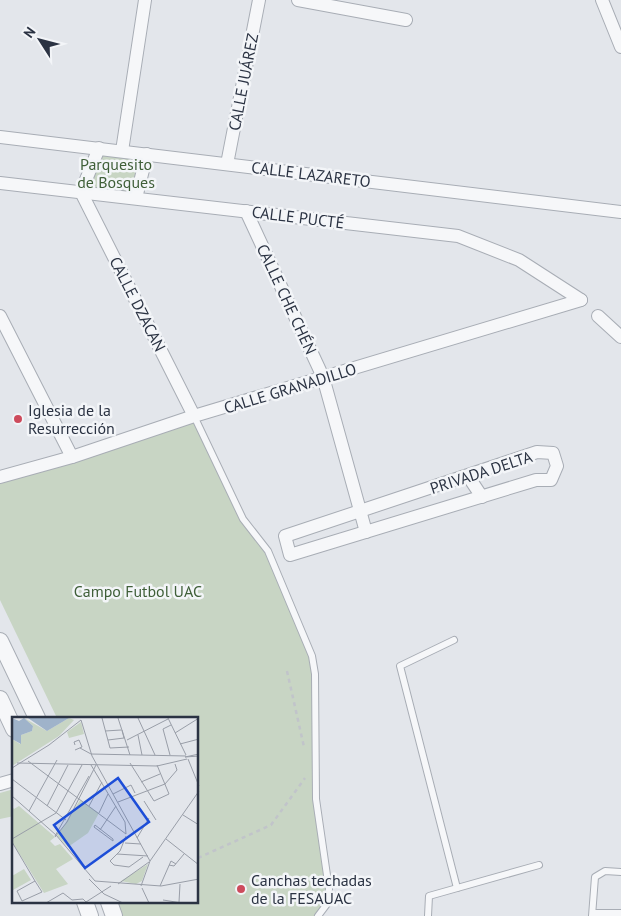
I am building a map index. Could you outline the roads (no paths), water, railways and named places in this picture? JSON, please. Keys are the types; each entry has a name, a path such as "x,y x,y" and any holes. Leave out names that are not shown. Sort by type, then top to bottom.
{"street":[{"path":"122,151 145,0"},
{"name":"CALLE JUÁREZ","path":"227,164 259,0"},
{"path":"298,0 406,20"},
{"path":"602,0 621,47"},
{"name":"CALLE LAZARETO","path":"0,137 621,212"},
{"path":"82,192 100,148"},
{"path":"136,198 147,154"},
{"name":"CALLE PUCTÉ","path":"0,183 458,236 519,260 581,300"},
{"name":"CALLE DZACAN","path":"82,192 194,416"},
{"name":"CALLE CHE CHÉN","path":"246,211 323,377 366,532"},
{"name":"CALLE GRANADILLO","path":"0,477 72,456 194,416 581,300"},
{"path":"0,316 72,456"},
{"path":"598,316 621,337"},
{"name":"PRIVADA DELTA","path":"537,452 553,453 557,466 551,480 536,480 290,555 286,536 444,484 537,452"},
{"path":"468,476 482,497"},
{"path":"444,484 454,506"},
{"path":"0,641 38,717"},
{"path":"0,699 12,725"},
{"path":"86,904 90,916"},
{"path":"110,904 114,916"}],"lane":[{"path":"194,416 244,519 268,551 312,656 315,674 316,798 329,889 326,904 318,916"},
{"path":"454,640 400,666 457,888"},
{"path":"428,916 430,896 539,865"},
{"path":"621,872 605,872 596,877 592,915 621,913"}],"place":[{"name":"Iglesia de la Resurrección","path":"18,419"},
{"name":"Canchas techadas de la FESAUAC","path":"241,889"}],"park label":[{"name":"Parquesito de Bosques","path":"116,173"},
{"name":"Campo Futbol UAC","path":"138,591"}]}
